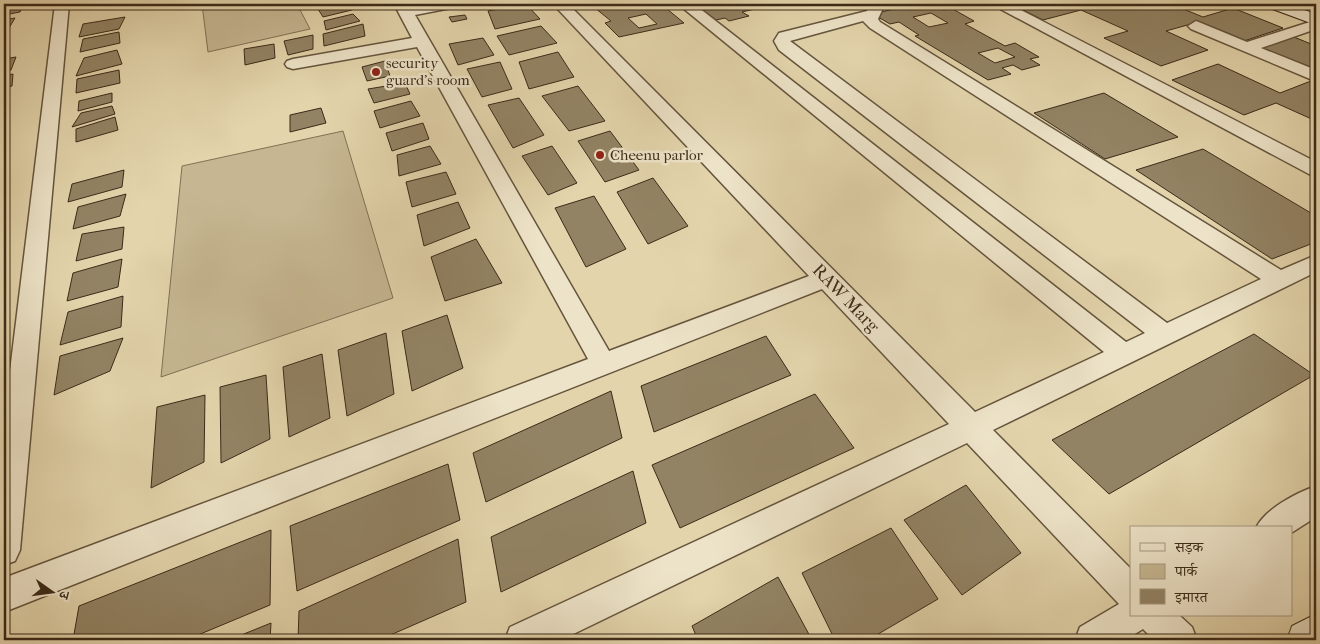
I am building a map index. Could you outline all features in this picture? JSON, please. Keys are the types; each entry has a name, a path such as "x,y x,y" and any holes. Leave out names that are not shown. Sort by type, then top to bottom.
{"street":[{"path":"4,550 62,4"},
{"path":"451,4 403,8 603,363"},
{"name":"RAW Marg","path":"560,4 1130,591"},
{"path":"685,4 1124,354"},
{"path":"998,4 1316,170"},
{"path":"1273,4 1316,20"},
{"path":"874,9 785,36 782,41 785,47 1165,335"},
{"path":"874,9 870,20 875,25 1280,280"},
{"path":"1248,47 1316,24"},
{"path":"1196,26 1315,76"},
{"path":"293,64 422,41"},
{"path":"523,640 1316,263"},
{"path":"4,595 827,278"},
{"path":"1275,526 1316,500"},
{"path":"1093,640 1131,616"},
{"path":"1155,616 1179,640"},
{"path":"1306,640 1316,633"}],"green space":[{"path":"202,4 297,4 310,29 208,52"},
{"path":"343,131 393,298 161,377 182,166"}],"building":[{"path":"24,4 20,12 4,15 4,6"},
{"path":"338,4 350,4 352,10 323,17 318,9"},
{"path":"526,4 540,19 495,29 488,11"},
{"path":"595,4 661,4 684,23 619,37 605,23 611,21 595,8 599,8","holes":["646,14 657,24 639,28 628,18"]},
{"path":"694,4 719,4 714,5 720,9 737,6 734,4 753,4 759,8 742,12 749,16 729,21 725,18 716,20"},
{"path":"915,4 933,4 944,10 951,8 974,21 965,24 1005,46 1015,43 1039,57 1030,59 1040,65 1022,70 1013,65 1002,68 1011,74 988,80 915,36 919,35 899,22 890,24 873,14","holes":["931,13 948,23 929,27 913,17","998,48 1015,57 995,63 978,53"]},
{"path":"1011,4 1171,4 1203,17 1233,8 1283,28 1244,41 1198,22 1166,31 1208,50 1161,66 1104,38 1128,31 1081,10 1043,20"},
{"path":"353,14 360,21 326,30 324,21"},
{"path":"465,15 467,19 452,22 449,17"},
{"path":"125,17 119,29 79,37 83,24"},
{"path":"15,18 9,28 4,29 4,20"},
{"path":"363,24 365,36 324,46 323,34"},
{"path":"541,26 557,43 509,55 497,36"},
{"path":"119,32 120,43 80,52 83,39"},
{"path":"313,35 313,49 288,55 284,41"},
{"path":"1294,37 1316,46 1316,73 1259,48"},
{"path":"483,38 494,55 458,65 449,44"},
{"path":"274,44 275,58 245,65 244,49"},
{"path":"117,50 122,64 76,76 84,58"},
{"path":"558,52 574,77 529,89 519,62"},
{"path":"16,57 11,70 4,71 4,59"},
{"name":"security guard's room","path":"385,61 390,76 367,81 362,67"},
{"path":"500,62 512,89 482,97 467,69"},
{"path":"1218,64 1280,93 1316,79 1316,121 1276,103 1244,115 1172,80"},
{"path":"119,70 120,83 76,93 77,79"},
{"path":"13,74 12,86 4,88 4,76"},
{"path":"405,83 410,94 374,103 368,89"},
{"path":"578,86 605,121 569,131 542,96"},
{"path":"112,93 112,102 78,111 79,101"},
{"path":"1104,93 1178,137 1105,159 1034,113"},
{"path":"519,98 544,135 513,148 488,105"},
{"path":"411,101 420,116 380,128 374,111"},
{"path":"112,106 115,114 72,127 81,113"},
{"path":"321,108 326,123 290,132 290,115"},
{"path":"115,117 118,130 76,142 76,129"},
{"path":"423,123 429,139 392,151 386,133"},
{"path":"610,131 639,170 605,182 578,141"},
{"path":"430,146 441,164 399,176 397,155"},
{"path":"552,146 577,183 548,195 522,156"},
{"path":"1203,149 1316,216 1316,242 1272,259 1136,170"},
{"path":"124,170 122,187 68,202 72,184"},
{"path":"446,172 456,194 412,207 406,182"},
{"path":"653,178 688,226 648,244 617,192"},
{"path":"126,194 120,216 73,229 78,207"},
{"path":"594,196 626,249 586,267 555,208"},
{"path":"458,202 470,228 424,246 417,215"},
{"path":"124,227 122,249 76,261 82,234"},
{"path":"476,239 502,283 445,301 431,257"},
{"path":"122,259 118,287 67,301 73,273"},
{"path":"123,296 121,327 60,345 68,312"},
{"path":"447,315 463,368 412,391 402,331"},
{"path":"386,333 394,394 347,416 338,350"},
{"path":"1254,334 1314,375 1109,494 1052,440"},
{"path":"766,336 791,375 654,432 641,386"},
{"path":"123,338 110,371 54,395 60,356"},
{"path":"322,354 330,418 289,437 283,367"},
{"path":"266,375 270,439 221,463 220,387"},
{"path":"611,391 622,438 486,502 473,453"},
{"path":"815,394 854,448 680,528 652,465"},
{"path":"205,395 204,462 151,488 157,407"},
{"path":"448,464 460,520 297,591 290,526"},
{"path":"633,471 646,523 501,592 491,537"},
{"path":"966,485 1021,553 962,595 904,520"},
{"path":"891,528 938,599 868,640 835,640 802,573"},
{"path":"271,530 270,605 186,640 73,640 79,606"},
{"path":"458,539 466,602 379,640 298,640 299,611"},
{"path":"778,577 812,640 698,640 692,626"},
{"path":"271,623 270,640 229,640"}],"place":[{"name":"security guard's room","path":"376,72"},
{"name":"Cheenu parlor","path":"600,155"}]}
